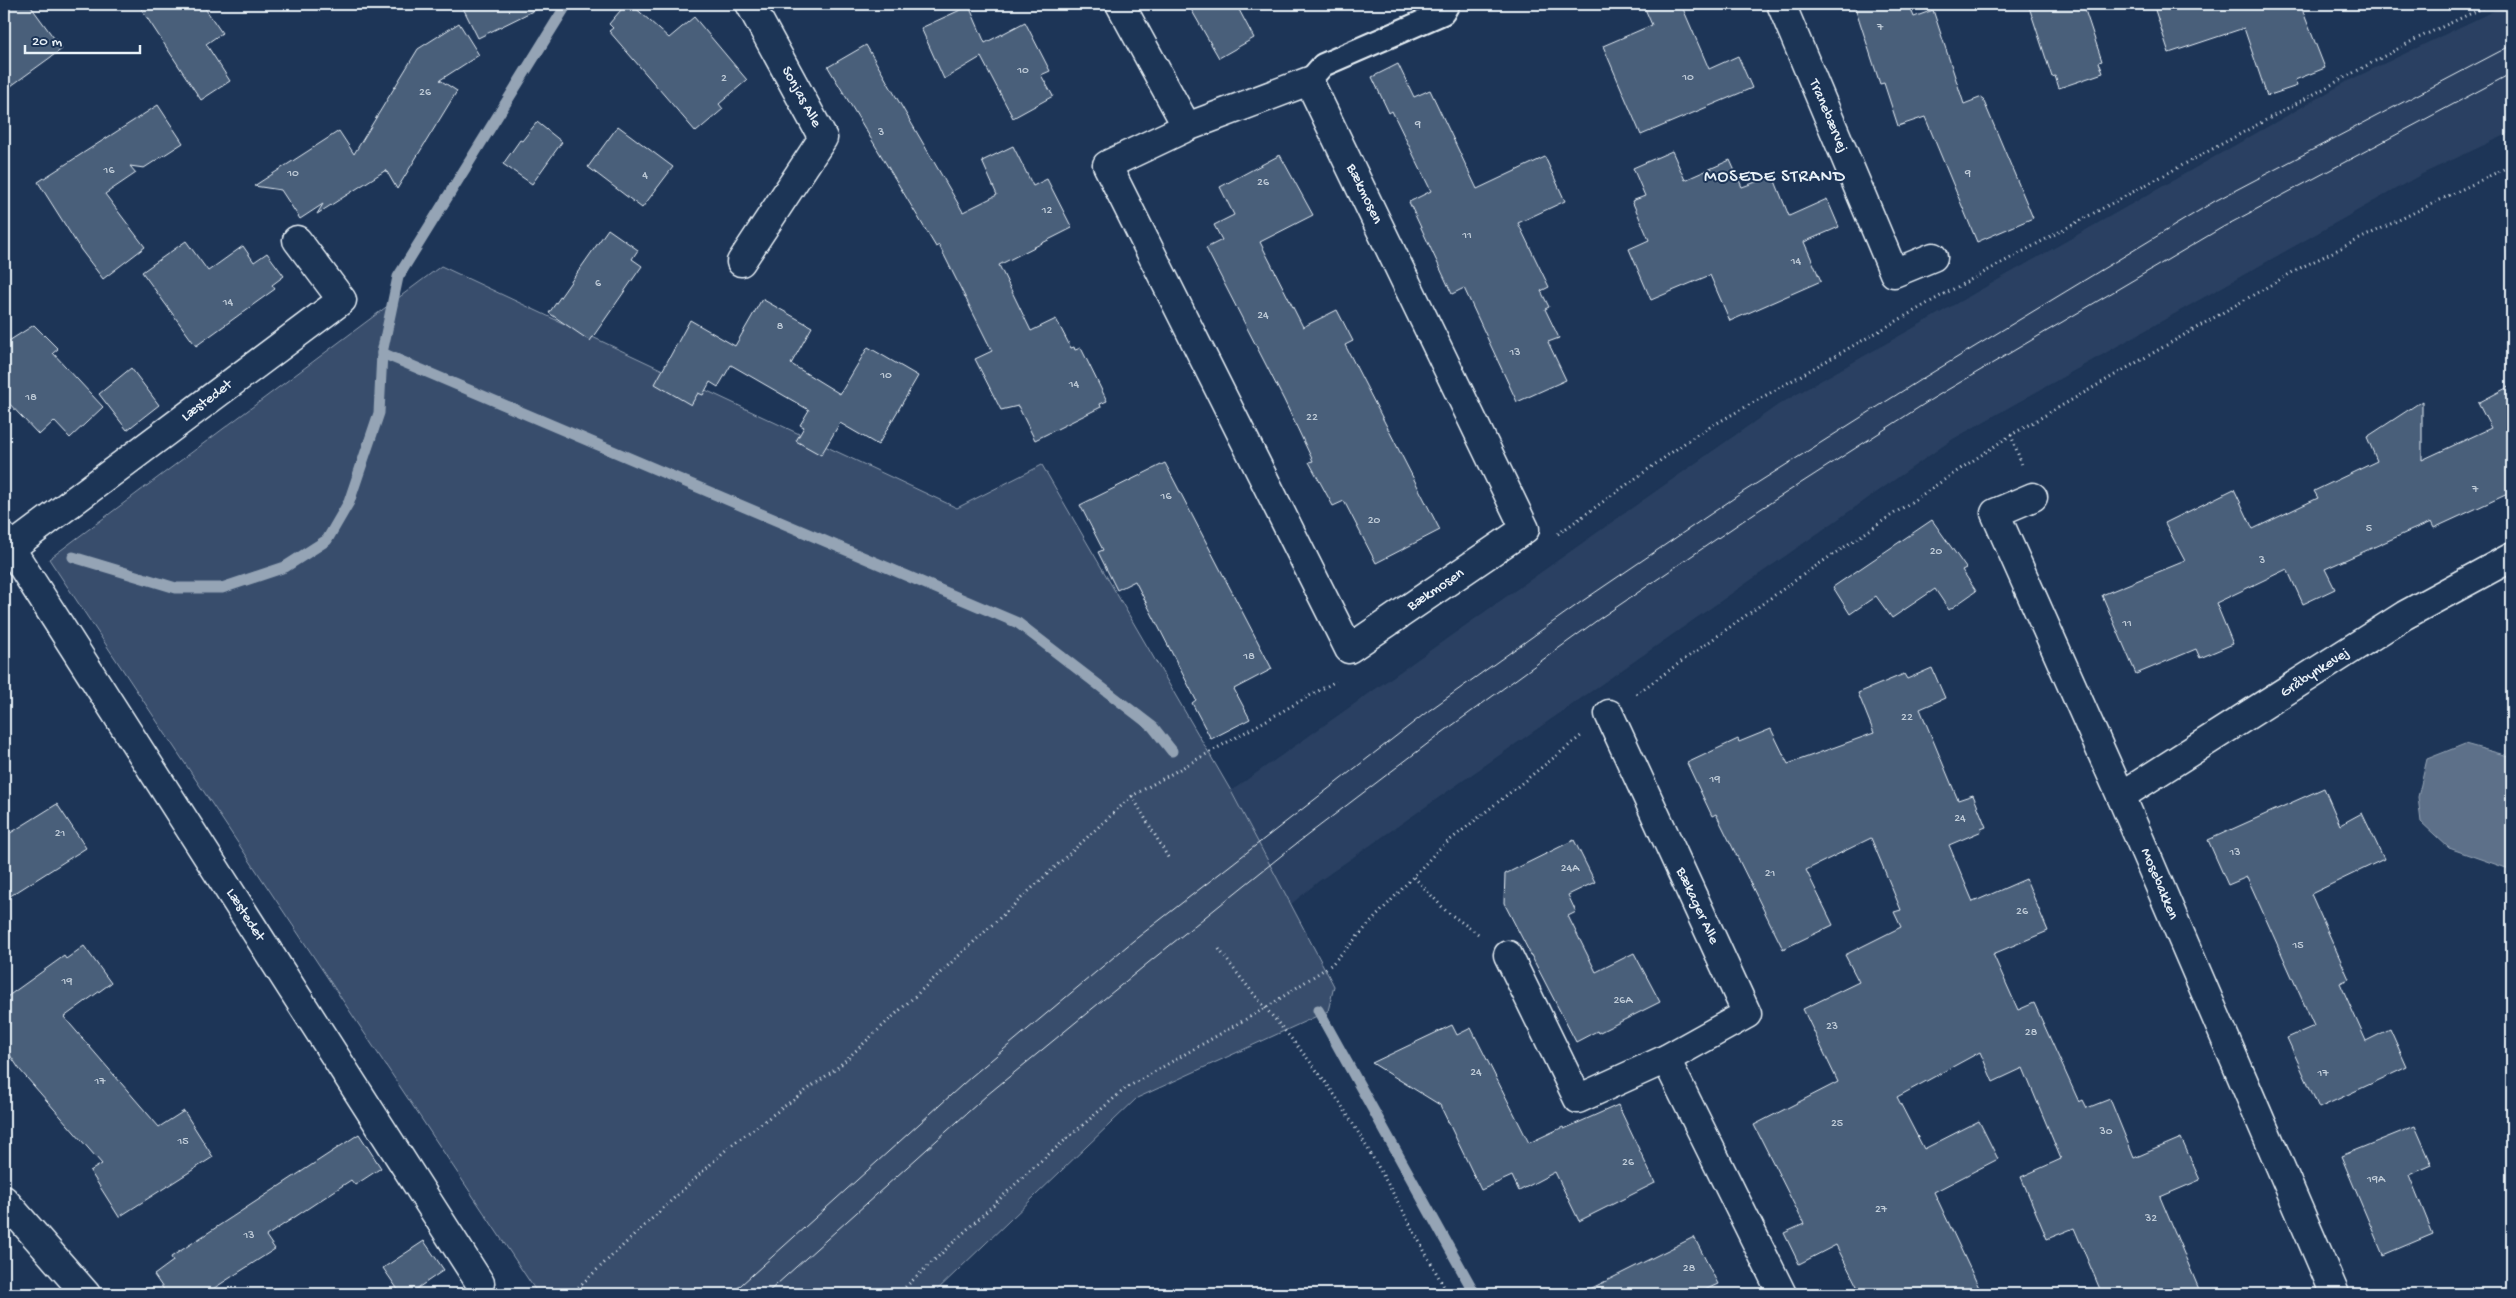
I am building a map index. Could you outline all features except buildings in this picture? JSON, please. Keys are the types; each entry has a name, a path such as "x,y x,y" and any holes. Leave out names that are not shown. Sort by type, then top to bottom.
{"street":[{"name":"Sonjas Alle","path":"741,262 823,138 750,4"},
{"path":"1120,4 1187,127"},
{"name":"Tranebærvej","path":"1781,4 1894,273 1933,257"},
{"name":"Bækmosen","path":"1310,81 1525,529 1348,650 1107,165 1187,127 1310,81"},
{"name":"Læstedet","path":"297,240 342,300 7,543 480,1283"},
{"name":"Mosebakken","path":"2033,496 1995,513 2121,796 2335,1294"},
{"name":"Gråbynkevej","path":"2121,796 2405,615 2512,557"},
{"name":"Bækager Alle","path":"1508,955 1578,1099 1666,1059 1747,1014 1609,714"},
{"path":"1666,1059 1782,1294"},
{"path":"4,1200 86,1294"}],"lane":[{"path":"1310,81 1323,65 1443,13 1448,4"}],"path":[{"path":"1554,537 1696,436 1937,298 2414,40 2491,4"},
{"path":"898,1294 1035,1166 1126,1088 1267,1007 1331,965 1439,849 1609,714 1807,572 2011,435 2300,268 2512,165"},
{"path":"571,1294 730,1146 837,1068 1132,796 1342,677"},
{"path":"1132,796 1169,859"},
{"path":"1414,877 1446,911 1508,955"},
{"path":"1219,949 1241,980 1267,1007 1345,1110 1448,1294"}],"shaded area":[{"path":"2508,4 2512,4 2512,132 2422,174 1953,439 1319,881 828,1288 683,1294 1231,791 1778,405 2348,81"},
{"path":"441,266 957,508 1042,465 1231,791 1334,986 1328,1011 1137,1098 933,1294 538,1294 49,559"},
{"path":"2465,744 2512,757 2512,870 2449,848 2421,822 2418,797 2427,759"}],"waterway":[{"path":"73,557 176,588 222,588 285,567 327,540 349,502 379,413 382,353 398,277 567,4"},
{"path":"382,353 1018,623 1153,727 1172,751"},
{"path":"1318,1010 1475,1294"}],"tram line":[{"path":"731,1294 972,1076 1133,941 1427,712 1581,602 1743,492 1920,380 2215,201 2512,45"},
{"path":"766,1294 987,1095 1148,963 1292,847 1439,735 1599,619 1756,512 1932,399 2223,227 2512,73"}],"district":[{"name":"MOSEDE STRAND","path":"1775,177"}]}
